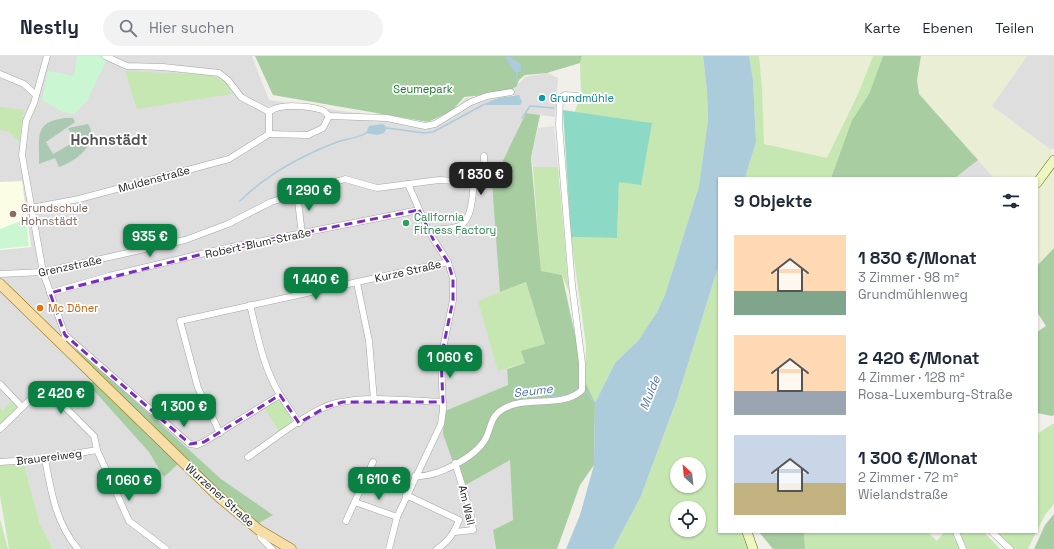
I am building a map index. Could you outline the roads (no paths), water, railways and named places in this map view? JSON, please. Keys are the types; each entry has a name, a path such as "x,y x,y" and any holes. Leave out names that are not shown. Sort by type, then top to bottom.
{"main road":[{"path":"1038,183 1054,160"},
{"name":"Wurzener Straße","path":"0,284 63,339 219,497 260,530 291,549"},
{"path":"747,533 753,549"}],"street":[{"path":"47,56 36,95 26,121 22,149 43,272 63,339 190,444 197,445 220,433 280,395"},
{"path":"105,56 127,66 163,67 219,73 225,76 241,97 269,112"},
{"path":"0,74 24,84 36,95"},
{"path":"269,112 272,109 294,106 323,110 329,116 387,118 425,126 435,124 471,102 487,96 511,92"},
{"path":"415,476 436,474 455,464 482,444 492,421 502,410 512,405 529,402 571,398 582,390 582,363 572,286 559,125 560,98 565,95 577,96"},
{"path":"269,112 269,134 308,135 323,128 329,116"},
{"name":"Muldenstraße","path":"31,208 79,199 229,159 269,134"},
{"path":"428,232 436,228 456,227 468,216 474,183 485,185 484,156"},
{"name":"Grenzstraße","path":"0,274 43,272 185,240 228,224 262,206 297,193 345,179 377,188 438,180 474,183"},
{"path":"389,549 397,517 406,495 439,430 443,402 441,358 454,288 448,262 428,232 408,184"},
{"path":"297,193 302,234"},
{"name":"Robert-Blum-Straße","path":"50,293 109,276 226,248 420,210"},
{"name":"Kurze Straße","path":"220,433 198,388 180,320 357,283 448,262"},
{"path":"357,283 369,342 374,400"},
{"path":"250,305 262,355 272,382 299,423"},
{"path":"0,384 22,407"},
{"path":"0,429 44,386 94,436 97,450 129,521 157,546 166,549"},
{"path":"248,457 320,410 337,403 374,400 443,402"},
{"name":"Brauereiweg","path":"0,462 45,459 97,450"},
{"path":"45,459 60,520 65,531 78,549"},
{"path":"346,521 373,462"},
{"name":"Am Wall","path":"454,532 473,530 470,510 455,464"},
{"name":"Am Wall","path":"406,495 459,520 454,532 447,542 437,549"},
{"path":"355,502 397,517"},
{"path":"260,530 261,538 272,549"},
{"path":"956,533 963,549"},
{"path":"993,533 1010,549"}],"water":[{"path":"509,56 521,64 521,72 514,72 505,57"},
{"name":"Mulde","path":"703,56 749,56 753,80 756,142 745,177 718,177 718,267 677,399 641,496 613,549 566,549 580,515 594,465 595,403 615,363 638,341 657,312 665,295 699,186 708,120 707,91"},
{"path":"519,95 522,102 520,105 483,104 499,98"},
{"path":"383,124 387,128 384,133 377,135 366,133 369,126"}],"waterway":[{"path":"517,70 517,83"},
{"path":"387,128 424,133 433,132 483,105"},
{"path":"522,118 530,106 554,108"},
{"path":"240,201 261,182 310,153 337,142 366,133"},
{"name":"Seume","path":"586,392 595,403"},
{"name":"Seume","path":"544,398 567,395"}],"place":[{"name":"Grundmühle","path":"542,98"},
{"name":"Grundschule Hohnstädt","path":"13,214"},
{"name":"California Fitness Factory","path":"406,223"},
{"name":"Mc Döner","path":"40,308"}],"district":[{"name":"Hohnstädt","path":"109,139"}],"park label":[{"name":"Seumepark","path":"423,89"}]}
